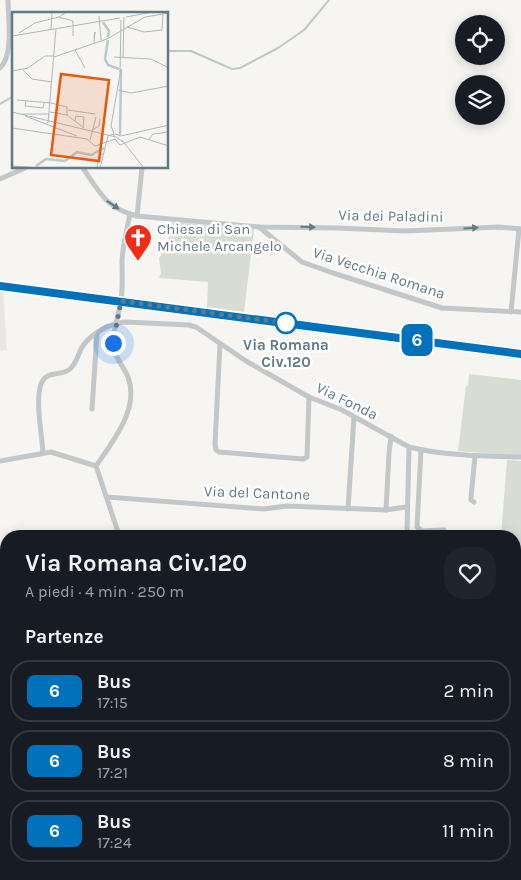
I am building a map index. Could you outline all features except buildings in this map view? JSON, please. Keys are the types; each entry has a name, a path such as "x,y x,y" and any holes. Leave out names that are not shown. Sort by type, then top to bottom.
{"main road":[{"path":"0,286 521,354"}],"street":[{"path":"0,68 8,53 8,0"},
{"path":"0,179 21,169"},
{"path":"84,169 102,198 116,208 130,214 260,227"},
{"path":"137,216 142,169"},
{"path":"96,466 127,418 132,396 131,385 126,372 113,350 113,338 121,301 122,259 130,214"},
{"name":"Via dei Paladini","path":"260,227 405,231 481,227 520,229"},
{"name":"Via Vecchia Romana","path":"260,227 302,262 333,273 442,308 521,312"},
{"path":"512,312 520,229"},
{"name":"Via Fonda","path":"43,453 39,406 39,392 42,384 48,375 69,370 84,344 97,333 117,323 189,325 203,330 246,361 309,397 354,417 409,447 475,456 521,458"},
{"path":"92,409 97,333"},
{"path":"220,344 214,444 219,452 303,459 307,457 309,397"},
{"path":"348,509 354,417"},
{"path":"386,510 388,452 391,436"},
{"path":"407,530 406,506 409,447"},
{"path":"421,450 417,527 421,530"},
{"path":"0,461 43,453 57,453 96,466"},
{"path":"474,502 471,497 475,456"},
{"path":"96,466 117,530"},
{"name":"Via del Cantone","path":"107,497 264,509 287,506 386,510 406,506"}],"shaded area":[{"path":"172,222 254,229 244,312 207,307 208,282 159,278 161,273 159,258 167,246"},
{"path":"0,290 3,290 7,350 0,351"},
{"path":"469,374 521,380 521,456 458,451"},
{"path":"507,460 521,461 521,530 501,530"}],"waterway":[{"path":"169,51 191,51 232,69 240,68 278,48 304,30 329,0"},
{"path":"0,104 12,97"}],"bus line":[{"name":"6","path":"0,286 521,354"}],"place":[{"name":"Chiesa di San Michele Arcangelo","path":"138,262"},
{"name":"Via Romana Civ.120","path":"286,323"}],"route":[{"path":"113,343 121,301 286,323"}]}
